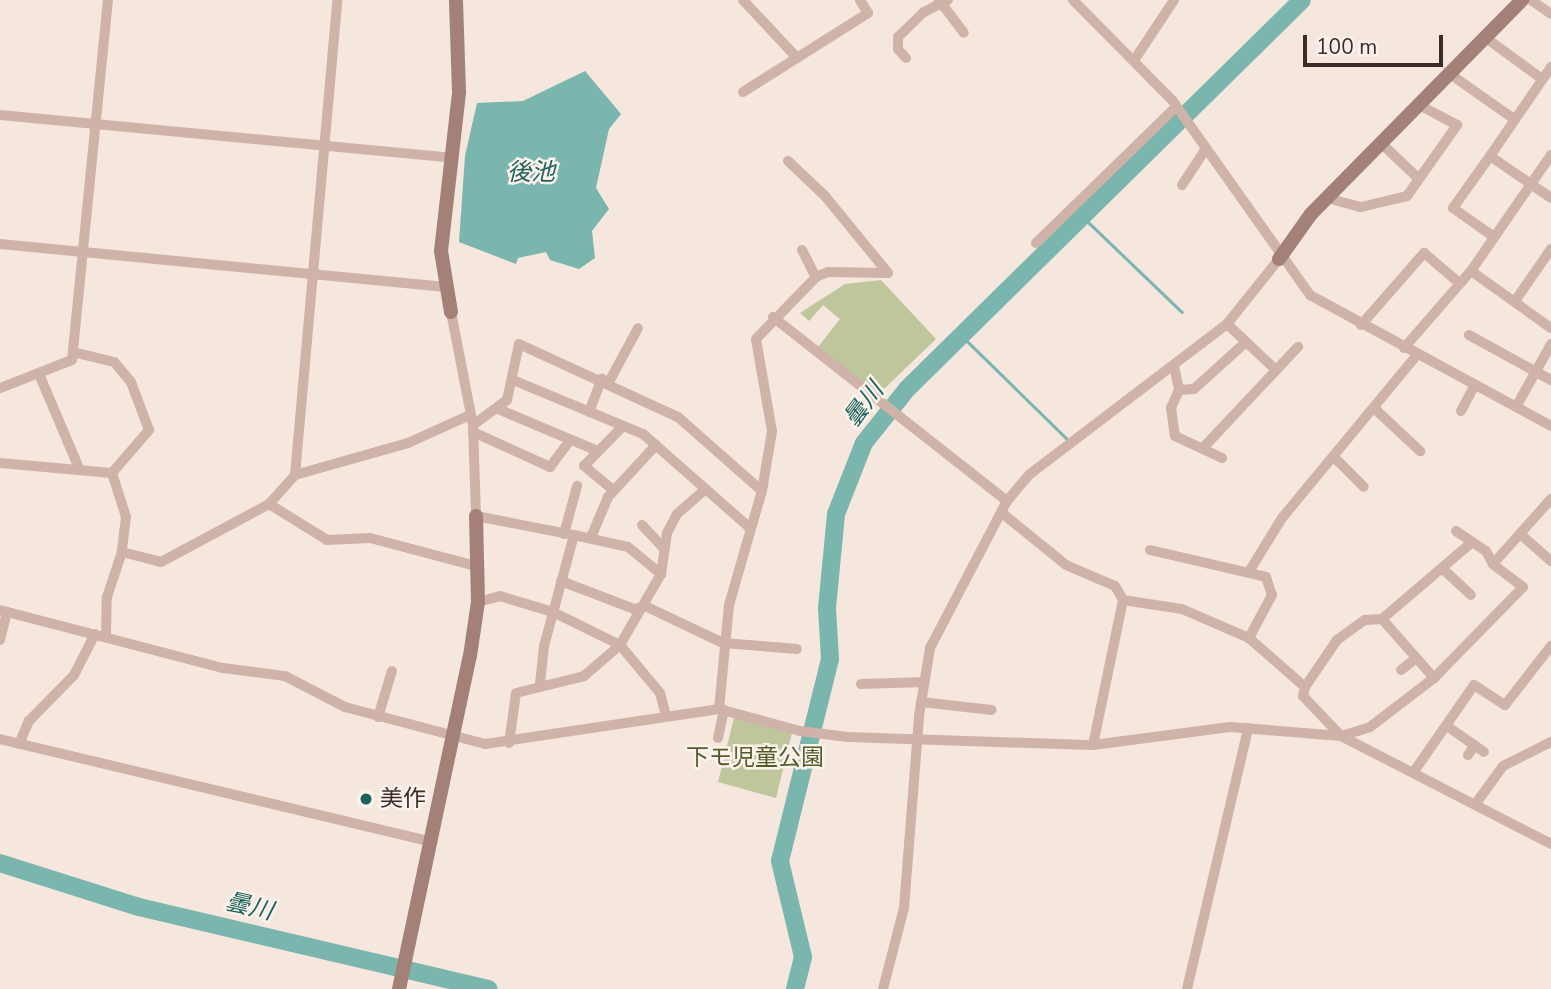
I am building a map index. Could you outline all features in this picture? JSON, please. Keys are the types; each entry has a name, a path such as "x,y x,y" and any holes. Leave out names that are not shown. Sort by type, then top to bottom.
{"street":[{"path":"0,388 72,360 108,0"},
{"path":"295,475 337,0"},
{"path":"399,989 454,734 478,602 472,424 441,251 459,92 456,0"},
{"path":"743,0 797,58"},
{"path":"743,92 868,13 860,0"},
{"path":"1073,0 1135,59 1177,108 1279,258 1310,295 1551,426"},
{"path":"1135,59 1174,0"},
{"path":"883,989 904,908 917,736 930,648 1007,501 1030,474 1227,324 1327,198 1522,0"},
{"path":"1531,0 1551,14"},
{"path":"906,58 898,49 898,37 942,1 964,33"},
{"path":"1486,38 1542,79"},
{"path":"1494,237 1453,208 1551,67"},
{"path":"1450,74 1514,120"},
{"path":"1327,198 1361,207 1407,196 1457,125 1419,105"},
{"path":"1037,243 1177,108"},
{"path":"0,115 323,148 451,158"},
{"path":"1382,144 1418,178"},
{"path":"1182,185 1205,150"},
{"path":"1404,348 1457,281 1471,271 1551,155"},
{"path":"1490,156 1551,198"},
{"path":"718,738 722,710 723,643 750,528 762,491 772,431 756,339 773,317 816,277 828,272 888,273 825,196 788,161"},
{"path":"0,244 446,287"},
{"path":"1515,301 1551,249"},
{"path":"802,250 816,277"},
{"path":"1361,325 1424,253 1457,281"},
{"path":"1471,271 1551,328"},
{"path":"773,317 1007,501"},
{"path":"1227,324 1276,370"},
{"path":"589,412 638,328"},
{"path":"1477,335 1551,380"},
{"path":"1179,390 1194,389 1246,342"},
{"path":"122,552 161,562 269,504 295,475 472,424 498,409 513,380 519,344 606,380 678,417 762,491"},
{"path":"1516,407 1551,344"},
{"path":"1203,448 1298,347"},
{"path":"73,352 114,362 150,422 149,430 112,473"},
{"path":"1250,570 1282,518 1417,355"},
{"path":"1174,366 1179,390 1171,408 1175,436 1222,458"},
{"path":"39,374 78,466"},
{"path":"513,380 622,426 656,445 750,528"},
{"path":"1461,411 1475,385"},
{"path":"498,409 598,452"},
{"path":"1375,409 1413,449"},
{"path":"472,424 550,467 570,440"},
{"path":"613,490 584,466 622,426"},
{"path":"592,535 613,490 656,445"},
{"path":"1334,457 1364,487"},
{"path":"0,463 78,466 112,473"},
{"path":"19,744 29,721 74,675 100,635 107,597 122,552 126,517 112,473"},
{"path":"540,684 577,486"},
{"path":"509,743 516,693 540,684 584,676 621,645 661,574 664,549 677,514 706,489"},
{"path":"1493,564 1551,499"},
{"path":"269,504 327,540 370,538 476,566"},
{"path":"1002,513 1066,565 1115,586 1123,600 1093,745"},
{"path":"476,516 569,534 592,535 628,547 661,574"},
{"path":"642,525 664,549"},
{"path":"1340,736 1370,727 1434,678 1524,587 1456,531"},
{"path":"1520,534 1551,561"},
{"path":"1340,736 1303,696 1305,687 1338,640 1365,620 1382,619 1472,542"},
{"path":"1150,550 1250,570 1266,577 1272,595 1249,638"},
{"path":"1443,569 1471,595"},
{"path":"561,581 635,609 645,606 723,643 797,649"},
{"path":"478,602 500,596 553,612 621,645 660,693 666,716"},
{"path":"1123,600 1182,609 1249,638 1305,687"},
{"path":"0,640 4,611 223,668 285,676 378,717 454,734 485,744 509,743 666,716 722,710 816,735 917,736 1093,745 1248,728 1340,736 1415,770 1551,844"},
{"path":"1382,619 1434,678"},
{"path":"1415,770 1474,685 1505,705 1551,646"},
{"path":"1401,670 1415,659"},
{"path":"378,717 392,671"},
{"path":"861,684 924,682"},
{"path":"921,702 992,710"},
{"path":"1447,726 1471,750 1484,752"},
{"path":"1187,989 1248,728"},
{"path":"0,739 431,842"},
{"path":"1477,802 1503,766 1551,742"}],"green space":[{"path":"881,280 936,339 885,388 873,390 818,347 840,319 823,305 809,321 800,313 845,284"},
{"name":"下モ児童公園","path":"735,714 792,733 776,798 718,782"}],"water":[{"name":"後池","path":"585,71 621,114 609,129 596,188 609,209 592,231 595,258 579,269 550,260 546,252 518,258 516,264 459,242 465,156 477,103 523,101"}],"waterway":[{"name":"曇川","path":"795,989 803,957 780,861 830,659 827,608 836,514 864,443 907,389 1302,0"},
{"path":"1083,217 1182,312"},
{"path":"962,336 1066,438"},
{"name":"曇川","path":"0,863 139,907 489,989"}],"place":[{"name":"美作","path":"366,799"}]}
